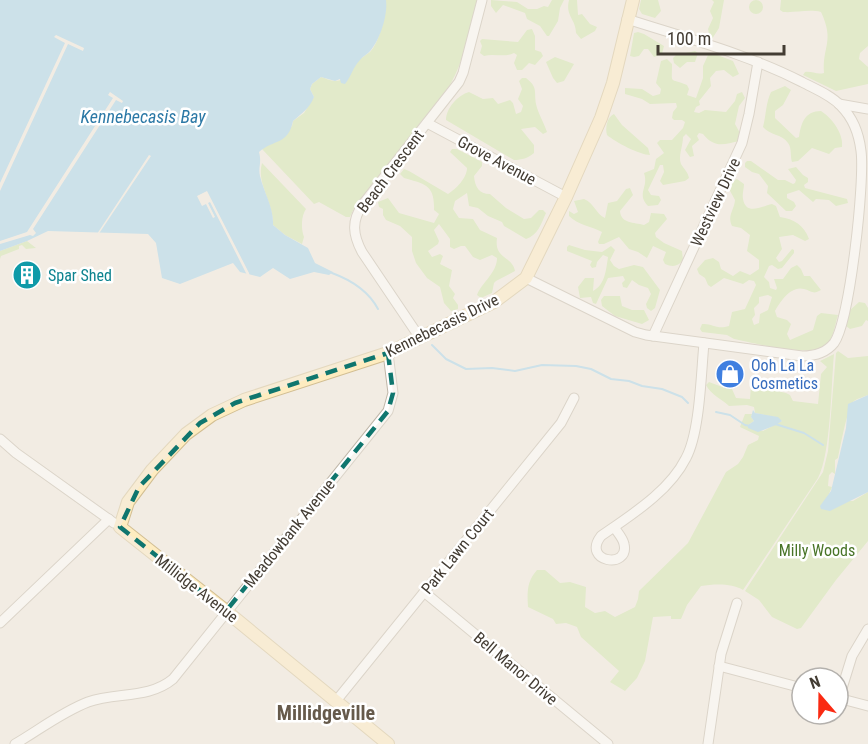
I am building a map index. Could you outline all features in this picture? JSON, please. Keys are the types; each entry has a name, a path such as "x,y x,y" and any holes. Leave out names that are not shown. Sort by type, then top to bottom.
{"street":[{"name":"Beach Crescent","path":"420,338 362,252 353,226 363,204 462,77 482,0"},
{"name":"Kennebecasis Drive","path":"120,528 128,502 152,470 186,434 212,415 244,400 388,353 494,302 526,278 566,196 608,98 633,0"},
{"path":"627,19 758,62 811,86 839,104 868,109"},
{"name":"Westview Drive","path":"653,336 742,143 758,62"},
{"path":"526,278 635,332 801,356 822,353 835,342 844,316 862,162 855,129 839,104"},
{"name":"Grove Avenue","path":"428,123 566,196"},
{"path":"614,527 657,494 686,459 695,428 704,343"},
{"name":"Meadowbank Avenue","path":"15,744 90,702 145,692 169,682 388,411 393,393 388,353"},
{"name":"Park Lawn Court","path":"336,701 561,423 574,398"},
{"name":"Millidge Avenue","path":"0,439 16,453 109,519 226,611 388,744"},
{"path":"0,623 109,519"},
{"name":"Bell Manor Drive","path":"424,592 608,744"},
{"path":"708,744 719,666 737,603"},
{"path":"849,666 852,656 868,629"},
{"path":"719,666 790,685"},
{"path":"850,701 868,706"}],"highlighted area":[{"path":"388,353 393,393 388,411 226,611 120,527 139,487 200,423 235,403"}],"green space":[{"path":"386,0 477,0 463,54 450,85 355,206 350,217 346,217 319,202 314,204 262,149 292,126 293,121 304,113 314,97 310,89 312,84 321,77 333,81 343,79 358,61 370,52 382,28"},
{"path":"491,0 517,2 528,9 537,9 548,7 552,0 564,0 558,21 547,36 540,26 527,19 525,13 503,5 496,13 491,6"},
{"path":"569,0 577,0 578,15 582,14 590,24 597,27 595,31 581,39 576,33 569,14"},
{"path":"641,0 658,0 661,11 655,18 642,14 639,9"},
{"path":"712,0 724,0 719,28 712,39 708,29 713,18 710,11 714,2"},
{"path":"753,0 759,0 763,7 759,14 753,14 749,10 749,4"},
{"path":"781,0 868,0 868,46 860,53 859,59 868,67 868,84 836,91 803,75 805,72 824,73 828,37 825,22 821,12 783,12 780,10"},
{"path":"532,29 535,36 535,50 541,52 543,56 535,65 529,63 522,70 517,70 514,63 517,55 514,53 484,56 480,53 482,39 518,42 527,30"},
{"path":"638,32 664,46 662,54 654,57 648,49 644,49 639,56 630,56 634,33"},
{"path":"695,51 698,53 695,62 687,62 680,68 674,63 673,58 676,55"},
{"path":"712,53 733,61 739,74 733,77 724,70 716,71 710,78 711,86 699,101 700,105 694,112 699,113 705,110 726,112 735,101 737,94 742,92 745,98 739,106 735,124 740,133 740,141 716,144 699,133 697,136 699,140 692,146 694,156 690,157 685,150 691,139 686,134 683,137 680,161 689,178 685,181 663,185 660,181 664,172 663,165 660,165 648,190 651,195 659,196 661,200 658,205 648,206 643,197 644,173 654,169 656,159 664,153 657,143 660,140 672,140 683,128 685,122 672,118 677,107 676,103 650,104 625,94 625,88 642,89 653,96 660,94 661,89 656,83 661,61 667,59 672,64 673,80 687,85 689,89 687,95 696,98 703,78 703,66 708,55"},
{"path":"555,57 574,64 564,81 557,83 546,62"},
{"path":"522,78 530,81 534,87 537,107 547,132 543,134 535,127 521,129 534,145 534,153 529,156 514,160 446,120 453,103 469,92 483,99 493,98 498,104 510,100 516,114 521,112 523,106 518,99 522,89 519,81"},
{"path":"785,86 791,90 783,105 775,111 775,118 796,138 799,137 805,119 811,113 821,111 836,127 841,137 842,147 835,148 829,154 812,148 798,161 792,162 788,143 763,127 771,92"},
{"path":"614,114 622,125 648,148 650,155 628,148 607,135 607,123"},
{"path":"452,149 457,149 482,162 482,166 474,176 480,191 490,194 506,208 524,219 531,218 539,210 546,213 536,232 526,239 478,208 469,206 467,193 455,201 453,209 459,218 473,219 480,230 497,238 498,250 511,262 515,271 496,281 492,293 481,298 477,295 479,290 495,268 497,258 492,255 480,260 473,257 465,246 454,249 450,247 450,239 439,224 434,230 438,244 428,251 432,257 440,254 443,256 440,264 452,270 449,286 455,294 453,298 458,309 451,311 444,303 440,287 427,278 416,263 412,251 412,237 400,226 386,220 378,202 388,198 399,213 434,223 439,214 434,210 433,195 430,190 423,184 404,178 400,174 404,169 409,171 448,194 461,183 467,168 450,152"},
{"path":"747,161 751,161 778,180 785,180 793,184 796,180 788,169 796,167 808,178 808,182 804,185 805,188 847,199 848,203 836,206 829,200 816,199 813,202 799,190 787,194 787,198 796,206 792,211 786,211 767,193 768,186 759,174 745,167"},
{"path":"262,163 306,209 302,219 304,237 302,244 273,225 271,209 261,178"},
{"path":"737,179 744,184 743,199 747,207 755,209 772,204 776,206 780,217 798,223 807,234 809,239 805,241 793,235 779,237 782,249 776,258 779,262 792,249 794,253 782,268 769,266 764,277 769,282 770,288 776,290 774,279 783,279 791,268 797,265 804,276 810,276 821,290 814,292 795,289 786,295 775,311 777,317 791,324 787,334 790,340 813,330 817,316 821,313 838,315 833,335 826,345 819,349 782,348 734,339 727,335 702,332 700,329 702,324 729,326 732,312 745,309 756,285 754,281 749,280 743,284 724,278 711,287 697,269 705,260 713,258 719,262 721,269 733,276 740,271 750,275 759,269 759,260 747,251 750,235 741,228 732,226 730,216 735,200 729,189 733,181","holes":["768,295 772,297 768,310 760,314 759,323 754,325 752,319 755,315 754,308 759,303 759,297"]},
{"path":"630,188 633,195 620,211 621,215 629,222 644,225 649,222 651,213 664,214 667,219 655,233 656,237 682,251 683,260 679,264 672,266 665,264 663,260 666,252 653,246 647,258 629,249 619,237 599,244 602,232 569,216 569,211 574,214 578,212 574,201 584,199 605,218 608,203 617,201 626,189"},
{"path":"27,241 36,248 26,249 22,245 19,249 1,256 0,259 0,251"},
{"path":"569,245 602,252 611,246 615,250 610,260 614,266 619,269 634,265 643,267 660,290 655,308 651,311 647,308 646,304 651,294 648,288 632,280 627,288 623,287 622,283 625,280 623,276 608,278 596,304 593,303 591,297 580,298 578,287 585,278 594,278 593,291 600,285 608,257 603,255 596,267 592,268 590,265 592,261 567,251"},
{"path":"604,296 620,296 622,306 632,310 644,310 649,320 642,324 615,316 602,306 601,300"},
{"path":"859,302 865,303 868,308 868,321 866,320 862,326 850,329 846,326 849,311"},
{"name":"Milly Woods","path":"838,351 848,358 868,356 868,395 854,401 849,410 838,458 835,460 835,474 832,472 829,475 828,486 832,487 826,501 853,501 868,492 868,541 801,628 797,629 772,617 759,600 745,591 823,472 828,451"},
{"path":"834,354 826,452 818,478 743,590 728,585 701,586 687,605 681,619 671,619 671,616 653,617 645,661 637,678 625,691 610,682 619,671 581,637 577,627 566,623 556,624 553,619 528,607 528,587 531,578 537,570 545,570 560,583 570,582 586,587 585,607 595,613 605,611 615,617 635,607 639,591 688,543 726,472 738,464 748,445 758,440 759,436 740,427 745,414 752,414 754,421 748,425 763,431 782,421 775,417 755,413 754,407 747,405 729,406 706,385 709,382 732,389 736,398 750,399 751,385 786,393 793,401 818,404 821,374 827,367 820,361"}],"water":[{"name":"Kennebecasis Bay","path":"0,0 386,0 385,20 377,40 358,63 345,84 341,83 340,79 335,81 321,77 312,84 310,89 314,97 293,121 288,134 259,152 260,176 273,225 308,248 315,263 333,272 329,275 314,272 290,279 273,268 260,277 240,272 233,263 180,284 162,278 156,243 148,234 48,231 0,251"},
{"path":"868,395 868,492 830,511 821,509 820,506 831,491 846,428 848,404"},
{"path":"753,410 755,413 778,417 782,421 758,432 748,428 748,425 754,421 751,417"}],"pier":[{"path":"56,35 84,48 83,51 68,44 0,191 0,183 65,43 54,37"},
{"path":"110,92 123,101 122,103 116,100 33,229 36,233 33,236 0,244 0,241 27,232 113,98 108,95"},
{"path":"149,155 151,156 98,235 97,234"},
{"path":"207,191 250,278 210,202 208,203 215,217 213,218 206,204 202,206 197,196"}],"waterway":[{"path":"332,273 358,286 378,309"},
{"path":"432,345 446,359 466,369 492,368 515,371 542,365 576,366 591,369 611,379 662,389 682,397 688,403"},
{"path":"716,412 730,415 750,426"},
{"path":"775,424 804,433 823,445"}],"place":[{"name":"Spar Shed","path":"27,275"},
{"name":"Ooh La La Cosmetics","path":"730,374"}],"district":[{"name":"Millidgeville","path":"326,713"}]}
